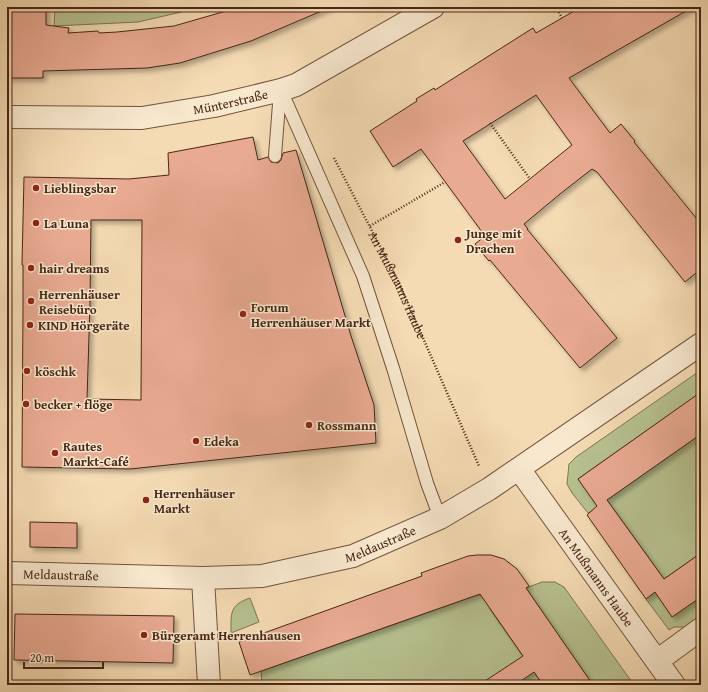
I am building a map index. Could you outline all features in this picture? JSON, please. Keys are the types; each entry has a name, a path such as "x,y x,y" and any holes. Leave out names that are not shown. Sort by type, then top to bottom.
{"street":[{"name":"Münterstraße","path":"7,117 142,118 214,106 281,90 296,84 432,7"},
{"name":"Meldaustraße","path":"7,573 203,578 262,576 353,556 440,518 489,489 701,344"},
{"name":"An Mußmanns Haube","path":"520,469 674,685"},
{"path":"203,578 209,685"},
{"path":"657,660 701,629"}],"lane":[{"path":"275,156 281,90"},
{"path":"281,90 363,276 440,518"}],"path":[{"path":"556,7 562,18"},
{"path":"490,124 530,179"},
{"name":"An Mußmanns Haube","path":"333,155 400,283 489,489"},
{"path":"370,226 445,182"}],"green space":[{"path":"55,7 203,7 138,22 54,26"},
{"path":"701,370 701,392 578,479 598,507 588,513 572,493 567,484 569,464 576,457"},
{"path":"701,434 701,553 664,579 607,500"},
{"path":"542,582 555,582 564,587 634,685 593,685 526,588"},
{"path":"655,592 701,597 701,623 689,631 683,627 674,627 669,630 646,599"},
{"path":"478,595 483,596 492,612 543,685 262,685 261,671"},
{"path":"250,598 259,622 231,633 231,615 235,607"}],"building":[{"path":"7,7 46,7 46,25 69,28 68,33 98,31 99,33 174,26 240,7 331,7 251,41 180,63 147,68 43,71 43,78 7,78"},
{"path":"581,7 693,7 569,78 610,133 621,124 701,224 701,269 685,282 597,172 592,169 524,224 617,338 580,368 475,244 485,236 421,149 393,167 370,131 417,101 416,99 434,88 435,90 533,28 536,33","holes":["536,95 572,145 505,199 463,141"]},
{"name":"Forum Herrenhäuser Markt","path":"253,137 258,160 268,157 271,162 278,163 281,160 283,153 296,150 351,336 374,405 376,443 130,469 22,467 22,265 24,177 129,179 169,175 168,153","holes":["91,220 142,220 141,400 87,399"]},
{"path":"701,392 701,434 607,500 664,579 701,553 701,597 672,617 655,592 646,599 587,515 597,506 578,479"},
{"path":"30,522 77,523 77,548 30,547"},
{"path":"491,555 504,559 517,569 529,586 526,588 593,685 543,685 534,672 515,685 479,685 523,656 480,594 250,675 239,642 422,576 421,573 468,556"},
{"path":"15,614 174,616 173,663 14,660"}],"place":[{"name":"Lieblingsbar","path":"36,188"},
{"name":"La Luna","path":"36,223"},
{"name":"Junge mit Drachen","path":"458,240"},
{"name":"hair dreams","path":"31,268"},
{"name":"Herrenhäuser Reisebüro","path":"31,301"},
{"name":"Forum Herrenhäuser Markt","path":"243,314"},
{"name":"KIND Hörgeräte","path":"30,325"},
{"name":"köschk","path":"27,371"},
{"name":"becker + flöge","path":"26,404"},
{"name":"Rossmann","path":"309,425"},
{"name":"Edeka","path":"196,441"},
{"name":"Rautes Markt-Café","path":"55,453"},
{"name":"Herrenhäuser Markt","path":"146,500"},
{"name":"Bürgeramt Herrenhausen","path":"144,635"}]}
